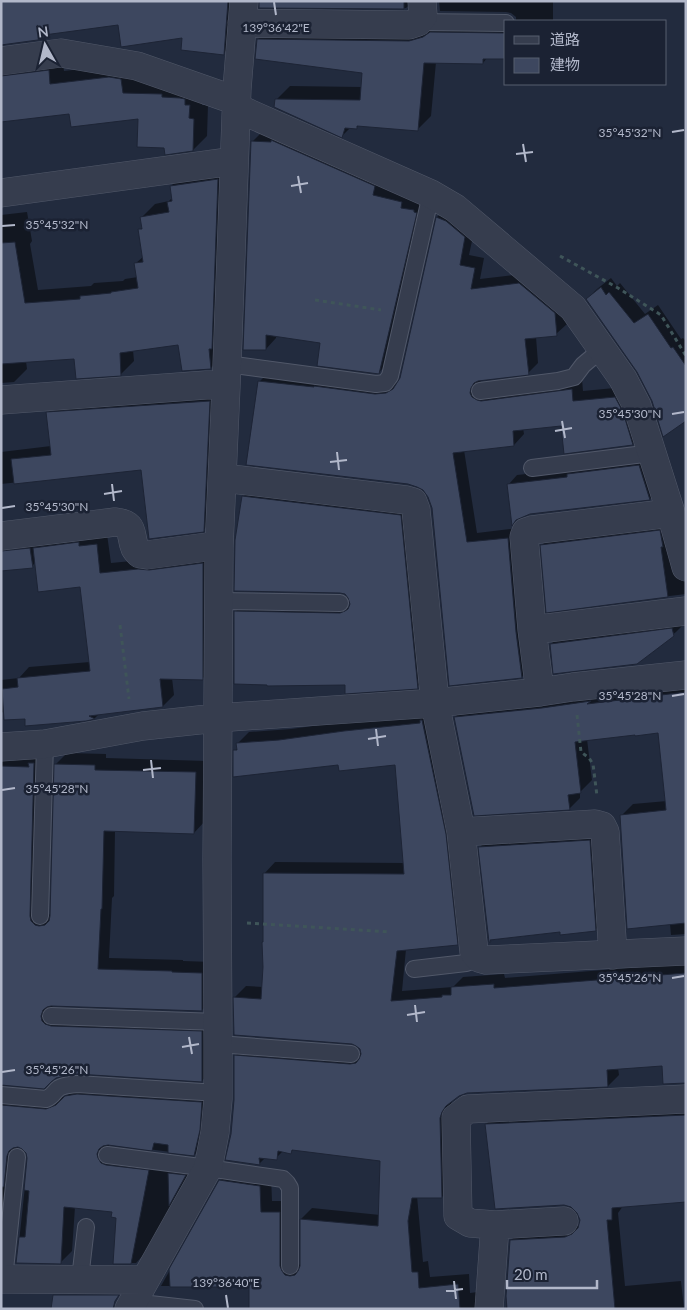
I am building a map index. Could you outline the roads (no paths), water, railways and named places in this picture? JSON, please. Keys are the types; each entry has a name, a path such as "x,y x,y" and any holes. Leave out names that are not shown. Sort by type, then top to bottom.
{"street":[{"path":"3,1279 80,1279 135,1297 208,1168 215,1132 218,1093 217,718 219,547 234,161 243,12 409,25 420,12"},
{"path":"1,61 61,53 137,66 237,105 431,194 455,208 573,308 623,380 637,406 652,452 678,511 686,567"},
{"path":"1,193 234,161"},
{"path":"1,400 206,385 227,375"},
{"path":"222,478 413,502 416,510 435,703 461,832 474,952 479,958 486,960 686,951"},
{"path":"540,692 532,630 524,537 526,532 678,511"},
{"path":"1,536 115,522 123,523 132,531 135,548 140,554 147,555 219,547"},
{"path":"532,630 686,611"},
{"path":"1,747 45,744 132,728 217,718 435,703 686,675"},
{"path":"461,832 602,826 605,832 613,955"},
{"path":"564,1221 495,1225 470,1223 458,1216 456,1118 468,1109 686,1099"},
{"path":"489,1309 495,1225"}],"lane":[{"path":"420,12 504,23"},
{"path":"227,375 385,383 390,376 431,194"},
{"path":"480,391 558,381 574,377 583,365 602,349"},
{"path":"532,468 652,452"},
{"path":"218,601 340,603"},
{"path":"40,916 45,744"},
{"path":"414,969 466,963 479,958"},
{"path":"51,1016 218,1033 352,1054"},
{"path":"1,1095 46,1099 53,1096 60,1088 77,1084 218,1093"},
{"path":"107,1155 283,1179 290,1188 290,1266"},
{"path":"3,1279 17,1157"},
{"path":"80,1279 86,1227"},
{"path":"135,1297 195,1309"}]}
